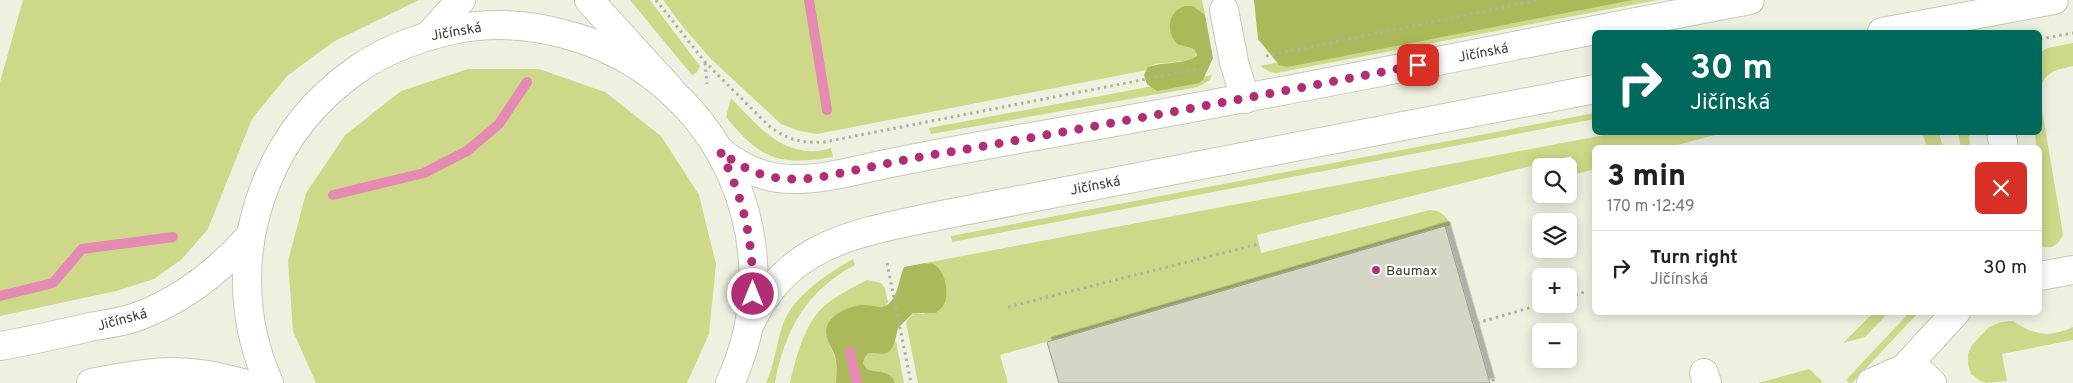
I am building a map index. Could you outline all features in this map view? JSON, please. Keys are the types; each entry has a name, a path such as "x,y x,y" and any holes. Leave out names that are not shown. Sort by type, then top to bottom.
{"main road":[{"path":"429,35 461,0"},
{"path":"590,0 670,89"},
{"name":"Jičínská","path":"1595,30 1750,0"},
{"path":"1894,30 1981,16 2054,0"},
{"path":"1224,10 1234,62 1245,98"},
{"name":"Jičínská","path":"269,383 252,335 247,302 246,269 250,236 258,201 272,168 289,137 311,109 336,85 365,64 396,47 429,35 472,26 514,25 557,31 598,44 636,64 670,89 690,110 720,151 740,196 750,235 753,264 750,324"},
{"name":"Jičínská","path":"720,151 734,162 751,171 792,179 815,178 924,156 1245,98 1592,31"},
{"name":"Jičínská","path":"735,377 750,324 760,302 774,283 791,267 832,244 858,234 947,214 1592,90"},
{"name":"Jičínská","path":"0,346 137,317 162,306 208,278 250,236"},
{"path":"2042,276 2073,270"},
{"path":"1871,383 1906,371 1953,315"},
{"path":"91,383 160,371 219,376 242,383"},
{"path":"1906,371 1932,383"}],"path":[{"path":"656,0 705,62 769,126 780,134 804,142 824,142 1204,68"},
{"path":"1265,56 1539,0"},
{"path":"2042,39 2073,33"},
{"path":"1450,229 1494,383"},
{"path":"1008,307 1259,244"},
{"path":"887,263 911,383"},
{"path":"1577,294 1585,292"},
{"path":"1476,323 1532,307"}],"green space":[{"path":"23,0 419,0 333,42 287,76 252,119 208,229 182,259 154,279 116,291 0,316 0,82"},
{"path":"630,0 650,0 700,66 697,72 692,75"},
{"path":"663,0 1202,0 1205,15 1181,45 1194,49 1196,52 1195,58 1192,60 1155,64 1148,67 1147,70 817,134 799,131 781,124 710,58"},
{"path":"1254,0 1633,0 1287,67 1279,65 1258,39"},
{"path":"1580,0 1658,0 1276,73 1260,66"},
{"path":"1185,6 1193,6 1205,15 1213,58 1203,80 1199,83 1157,91 1147,84 1144,75 1148,67 1188,60 1197,55 1194,49 1177,44 1171,33 1170,22 1172,17 1179,9"},
{"path":"2073,43 2073,66 2051,73 2042,85 2042,52 2047,48"},
{"path":"468,69 539,69 605,92 661,136 699,195 716,264 709,334 687,383 316,383 293,331 288,261 306,193 345,135 401,91"},
{"path":"1212,75 1210,80 1198,87 931,134 929,128"},
{"path":"731,98 763,130 787,146 800,150 815,151 831,148 833,157 798,161 785,160 761,151 750,143 726,117"},
{"path":"2042,110 2063,234 2057,244 2051,247 2042,246 2042,145 2036,145 2035,135 2042,135"},
{"path":"1592,114 1592,120 952,242 951,236"},
{"path":"1604,135 1715,135 1677,145 1592,145 1592,170 1577,174 1577,158 1572,158 1571,156 1563,158 1532,158 1532,166 1257,235 1261,253 1430,210 1442,214 1451,225 1000,355 1008,383 918,383 906,322 914,313 924,314 934,265 925,263"},
{"path":"1923,135 1940,135 1942,145 1926,145"},
{"path":"1958,135 1969,135 1970,145 1961,145"},
{"path":"853,259 855,265 838,275 824,287 800,314 785,346 775,383 766,383 782,327 794,306 821,279"},
{"path":"925,263 932,264 941,271 946,288 946,300 943,305 936,313 913,313 898,328 894,345 889,352 884,354 869,353 863,363 867,369 891,376 895,383 836,383 836,360 827,338 827,325 835,315 853,306 881,307 887,305 894,298 904,267"},
{"path":"867,280 881,283 885,288 888,302 885,306 864,305 828,339 836,361 836,383 790,383 803,339 816,315 833,299"},
{"path":"1871,315 1886,315 1865,337 1843,343"},
{"path":"1907,315 1916,315 1852,383 1846,380"},
{"path":"2013,321 2035,332 2049,334 2073,327 2073,340 2002,354 2007,381 1986,383 1980,381 1971,374 1968,364 1968,354 1972,345 1989,327 2001,322"},
{"path":"896,341 904,383 895,383 891,376 867,369 863,363 869,353 884,354"},
{"path":"1809,369 1822,381 1821,383 1758,383"}],"building":[{"name":"Baumax","path":"1445,226 1490,383 1059,383 1047,342"}],"waterway":[{"path":"809,0 827,110"},
{"path":"333,195 424,173 467,151 499,124 527,82"},
{"path":"0,296 53,283 82,249 173,237"},
{"path":"850,352 857,383"}],"place":[{"name":"Baumax","path":"1376,270"}],"route":[{"path":"753,294 753,264 750,235 743,206 733,178 720,151 734,162 751,171 792,179 815,178 924,156 1193,109 1418,65"}]}
